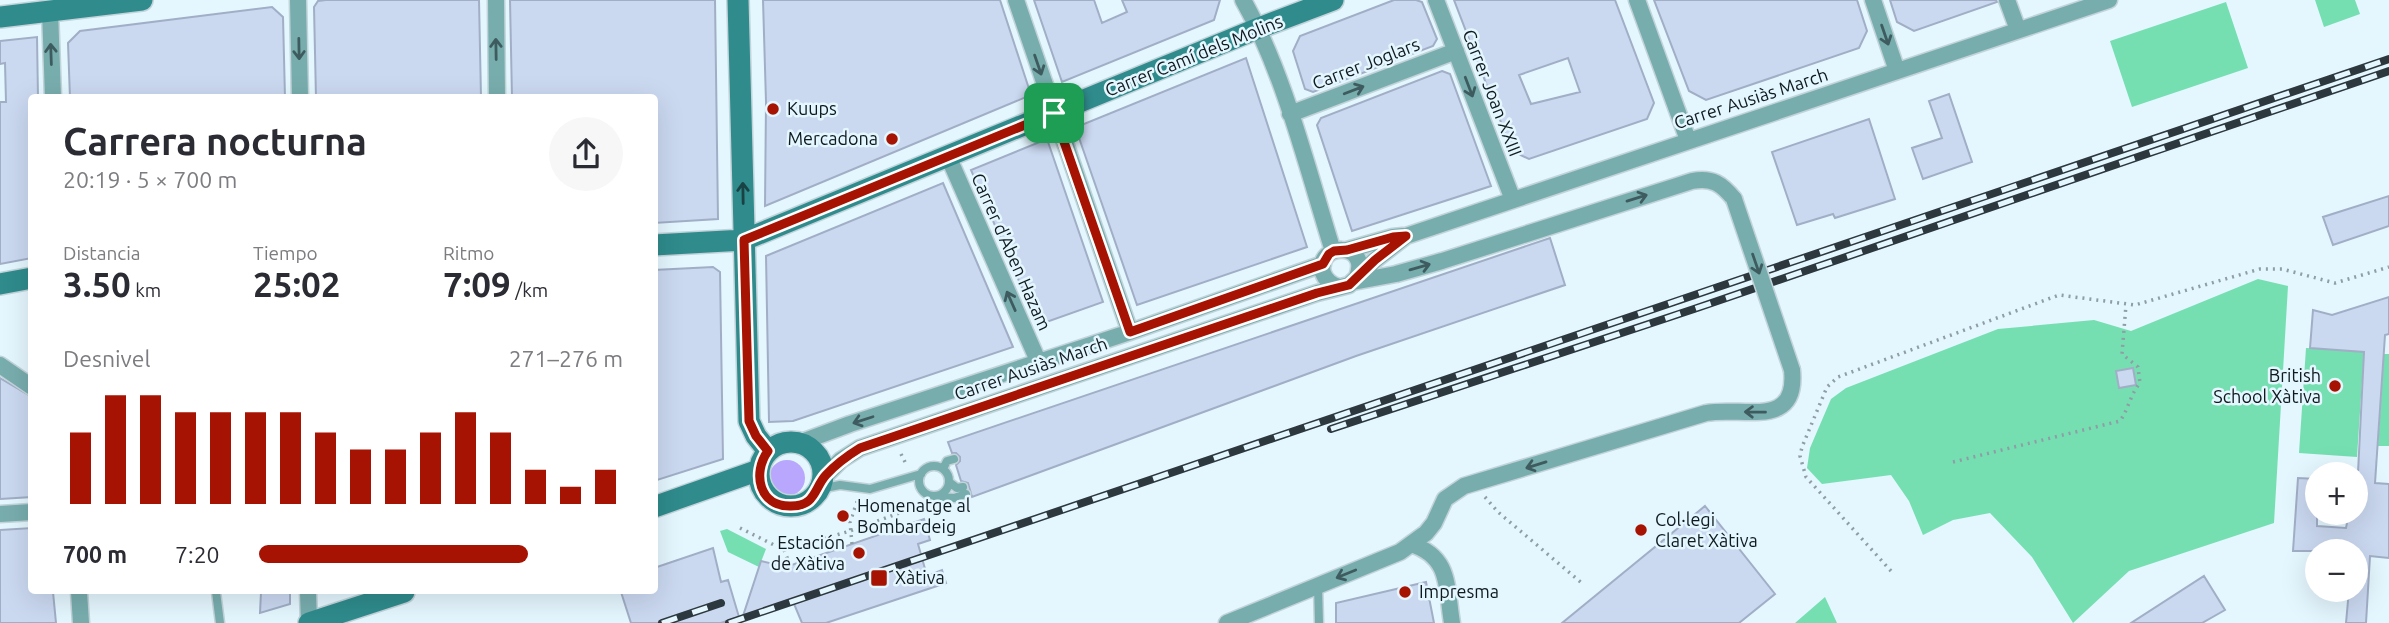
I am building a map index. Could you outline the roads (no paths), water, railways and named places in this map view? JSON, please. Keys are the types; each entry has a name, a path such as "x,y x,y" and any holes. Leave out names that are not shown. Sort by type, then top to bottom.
{"street":[{"path":"0,17 142,0"},
{"path":"298,0 300,94"},
{"path":"496,0 497,94"},
{"path":"738,0 749,421 756,436 768,451"},
{"path":"1016,0 1130,332"},
{"path":"1243,0 1259,28 1290,114 1334,255 1324,276 1333,285 1350,282 1359,261 1334,255"},
{"name":"Carrer Camí dels Molins","path":"658,245 744,240 1333,0"},
{"name":"Carrer Joan XXIII","path":"1436,0 1513,200"},
{"path":"1637,0 1688,140"},
{"path":"1873,0 1897,71"},
{"path":"2007,0 2018,30"},
{"name":"Carrer Ausiàs March","path":"800,443 1130,332 1334,255 1393,237 1406,236 2099,2"},
{"path":"50,10 53,94"},
{"name":"Carrer Joglars","path":"1290,114 1456,51"},
{"name":"Carrer d'Aben Hazam","path":"948,156 1039,363"},
{"name":"Carrer Ausiàs March","path":"821,483 841,460 860,448 1350,282 1396,274 1442,261 1692,181 1713,180 1721,184 1734,199 1792,370 1793,389 1786,402 1771,411 1756,413 1720,410 1706,413 1464,486 1446,499 1426,533 1410,544"},
{"name":"Carrer Ausiàs March","path":"1350,282 1406,236"},
{"path":"0,284 28,279"},
{"path":"0,365 28,384"},
{"path":"800,443 810,448 818,457 822,467 821,483 813,498 803,504 780,505 763,491 759,470 762,460 768,451 777,445 800,443"},
{"path":"658,506 759,470"},
{"path":"0,514 28,512"},
{"path":"1227,623 1399,552 1410,544 1426,549 1441,563 1452,623"},
{"path":"79,594 81,623"},
{"path":"308,594 309,623 398,594"}],"lane":[{"path":"943,468 947,461 954,459"},
{"path":"821,483 870,489 921,474 933,466 943,468"},
{"path":"905,479 932,496 954,498 964,491 949,482 943,468"},
{"path":"921,474 921,487"},
{"path":"932,496 945,491 949,482"},
{"path":"1318,585 1319,623"},
{"path":"216,594 220,623"}],"railway":[{"path":"729,623 2389,59"},
{"path":"1331,429 1694,309 2389,71"},
{"path":"662,623 721,603"}],"place":[{"name":"Kuups","path":"773,109"},
{"name":"Mercadona","path":"892,139"},
{"name":"British School Xàtiva","path":"2335,386"},
{"name":"Homenatge al Bombardeig","path":"843,516"},
{"name":"Col·legi Claret Xàtiva","path":"1641,530"},
{"name":"Estación de Xàtiva","path":"859,553"},
{"name":"Xàtiva","path":"879,578"},
{"name":"Impresma","path":"1405,592"}]}
